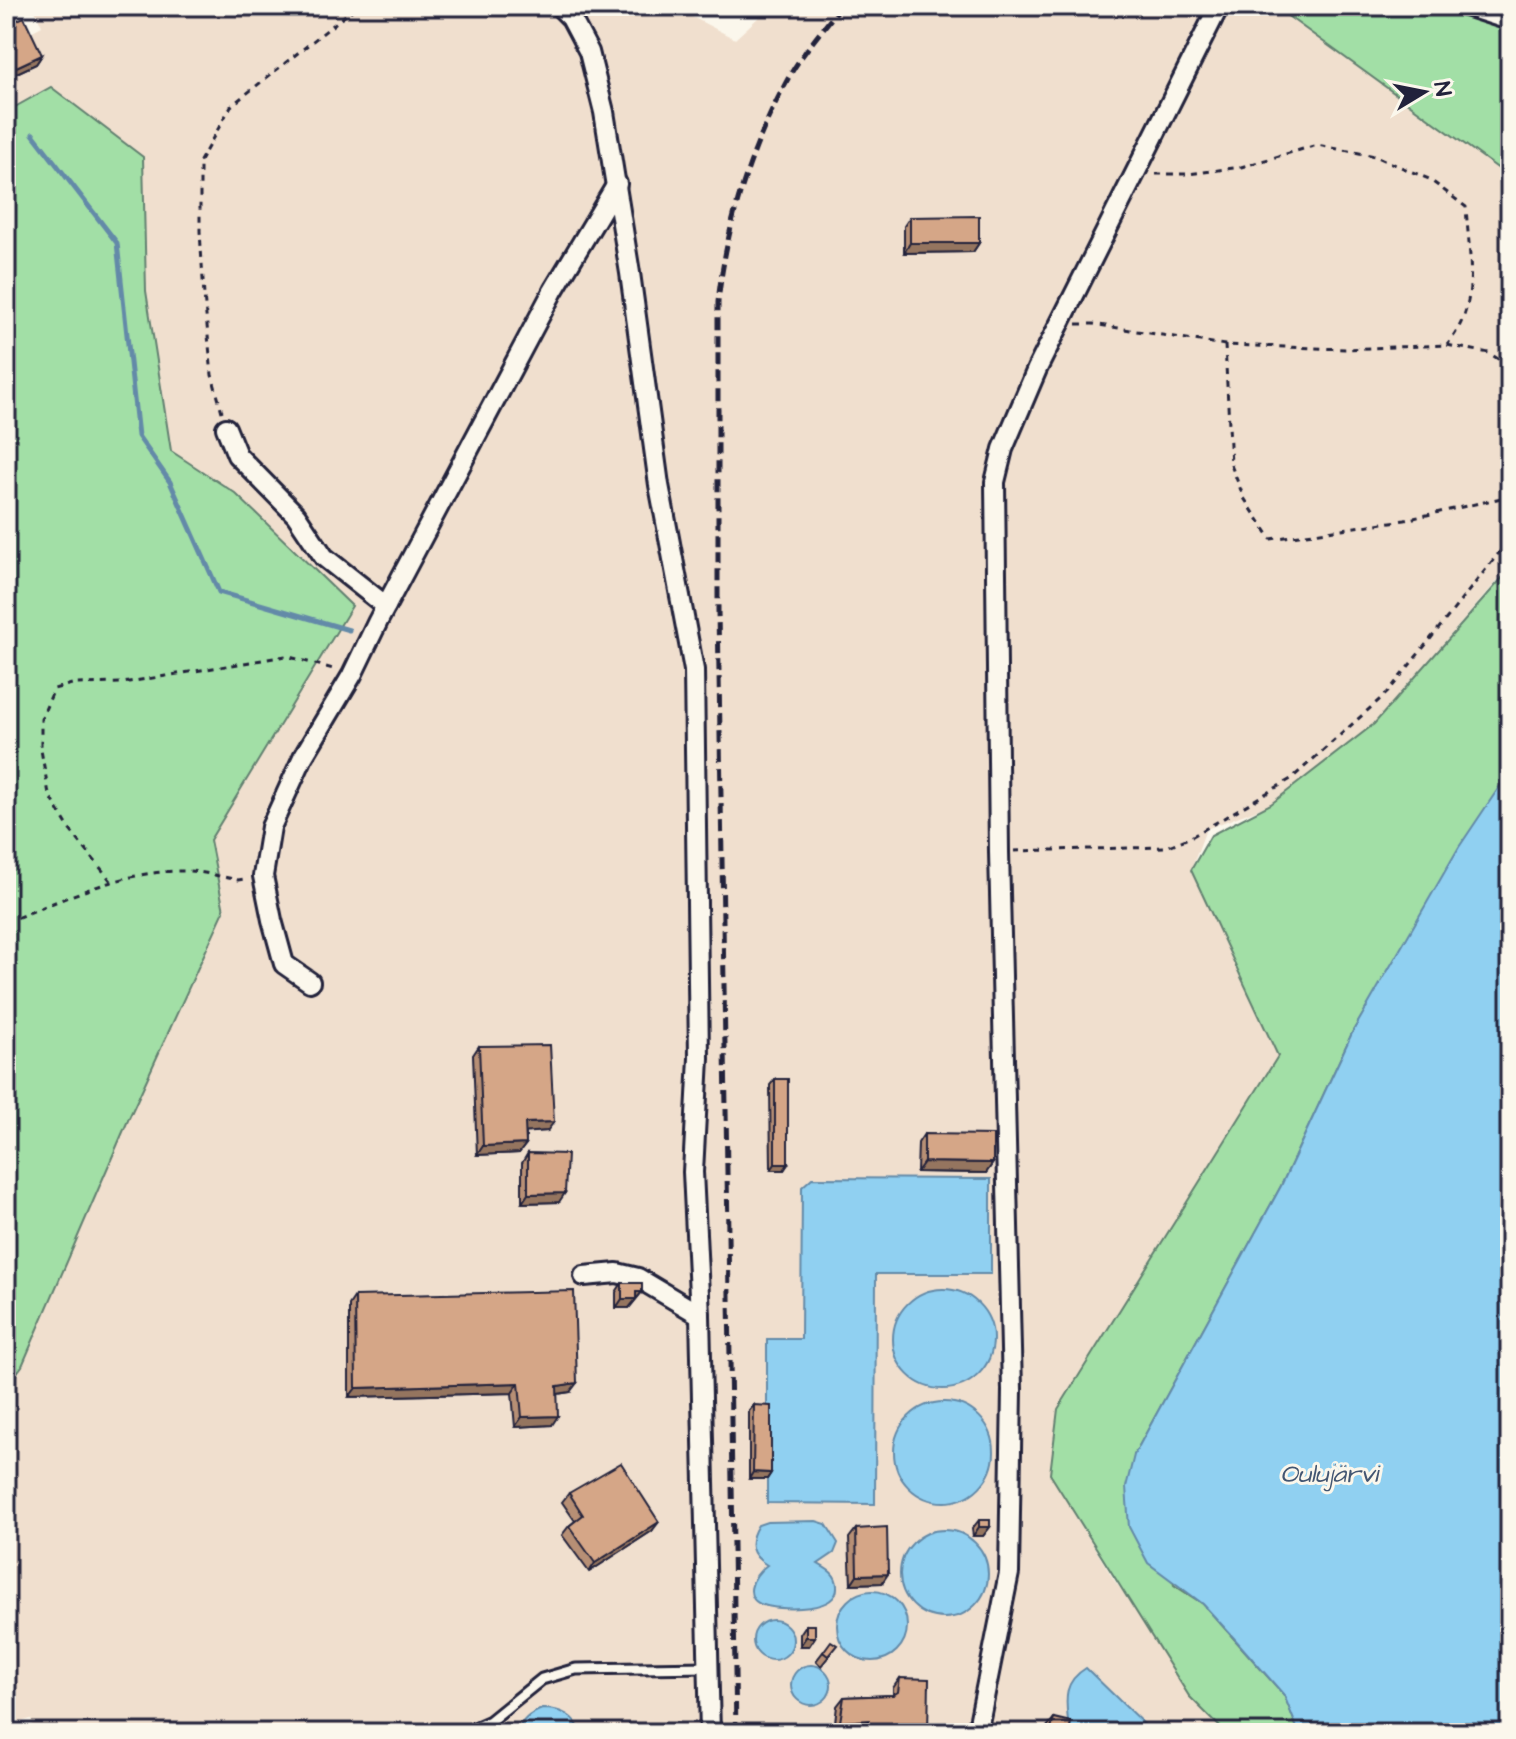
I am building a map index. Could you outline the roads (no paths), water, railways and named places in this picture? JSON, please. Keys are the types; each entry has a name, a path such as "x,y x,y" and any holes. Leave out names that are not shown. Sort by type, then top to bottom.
{"street":[{"path":"559,6 571,18 589,52 617,184 659,485 694,670 699,1058 693,1172 700,1315 710,1733"},
{"path":"977,1733 1009,1573 1012,1359 999,852 995,482 1003,449 1059,325 1219,6"},
{"path":"310,982 284,964 263,876 271,827 303,757 352,675 553,291 617,184"},
{"path":"226,428 237,455 296,515 324,557 386,606"},
{"path":"584,1276 617,1273 638,1278 700,1315"}],"lane":[{"path":"1451,6 1510,25"},
{"path":"463,1733 490,1721 542,1679 576,1669 708,1667"}],"water":[{"name":"Oulujärvi","path":"1510,771 1510,1733 1299,1733 1284,1695 1233,1637 1203,1604 1148,1563 1129,1527 1126,1487 1134,1455 1281,1186 1353,1031 1459,847"},
{"path":"812,1178 991,1179 991,1274 876,1274 875,1504 767,1503 767,1339 801,1339 802,1187"},
{"path":"933,1289 953,1289 979,1303 990,1320 993,1339 990,1358 979,1375 953,1389 933,1389 915,1381 901,1367 893,1349 893,1329 901,1311 915,1297"},
{"path":"944,1402 963,1405 980,1416 991,1433 994,1452 991,1471 980,1488 963,1499 944,1502 925,1499 908,1488 897,1471 894,1452 897,1433 908,1416 925,1405"},
{"path":"816,1521 826,1524 838,1543 834,1553 818,1564 835,1578 835,1594 829,1601 809,1607 785,1608 759,1603 751,1594 751,1588 757,1575 767,1565 752,1548 752,1537 758,1525"},
{"path":"935,1530 953,1530 969,1537 981,1549 988,1565 988,1583 981,1599 969,1611 953,1618 935,1618 919,1611 907,1599 900,1583 900,1565 907,1549 919,1537"},
{"path":"872,1591 897,1601 907,1626 897,1651 872,1661 847,1651 837,1626 847,1601"},
{"path":"773,1620 787,1626 793,1640 787,1654 773,1660 759,1654 753,1640 759,1626"},
{"path":"811,1665 825,1671 831,1685 825,1699 811,1705 797,1699 791,1685 797,1671"},
{"path":"1086,1668 1153,1733 1069,1733 1068,1689"},
{"path":"542,1709 566,1714 582,1733 516,1733 526,1718"}],"waterway":[{"path":"33,134 117,243 138,436 170,482 219,592 349,630"}],"railway":[{"path":"736,1733 718,610 718,302 734,214 752,157 796,66 841,6"}]}
